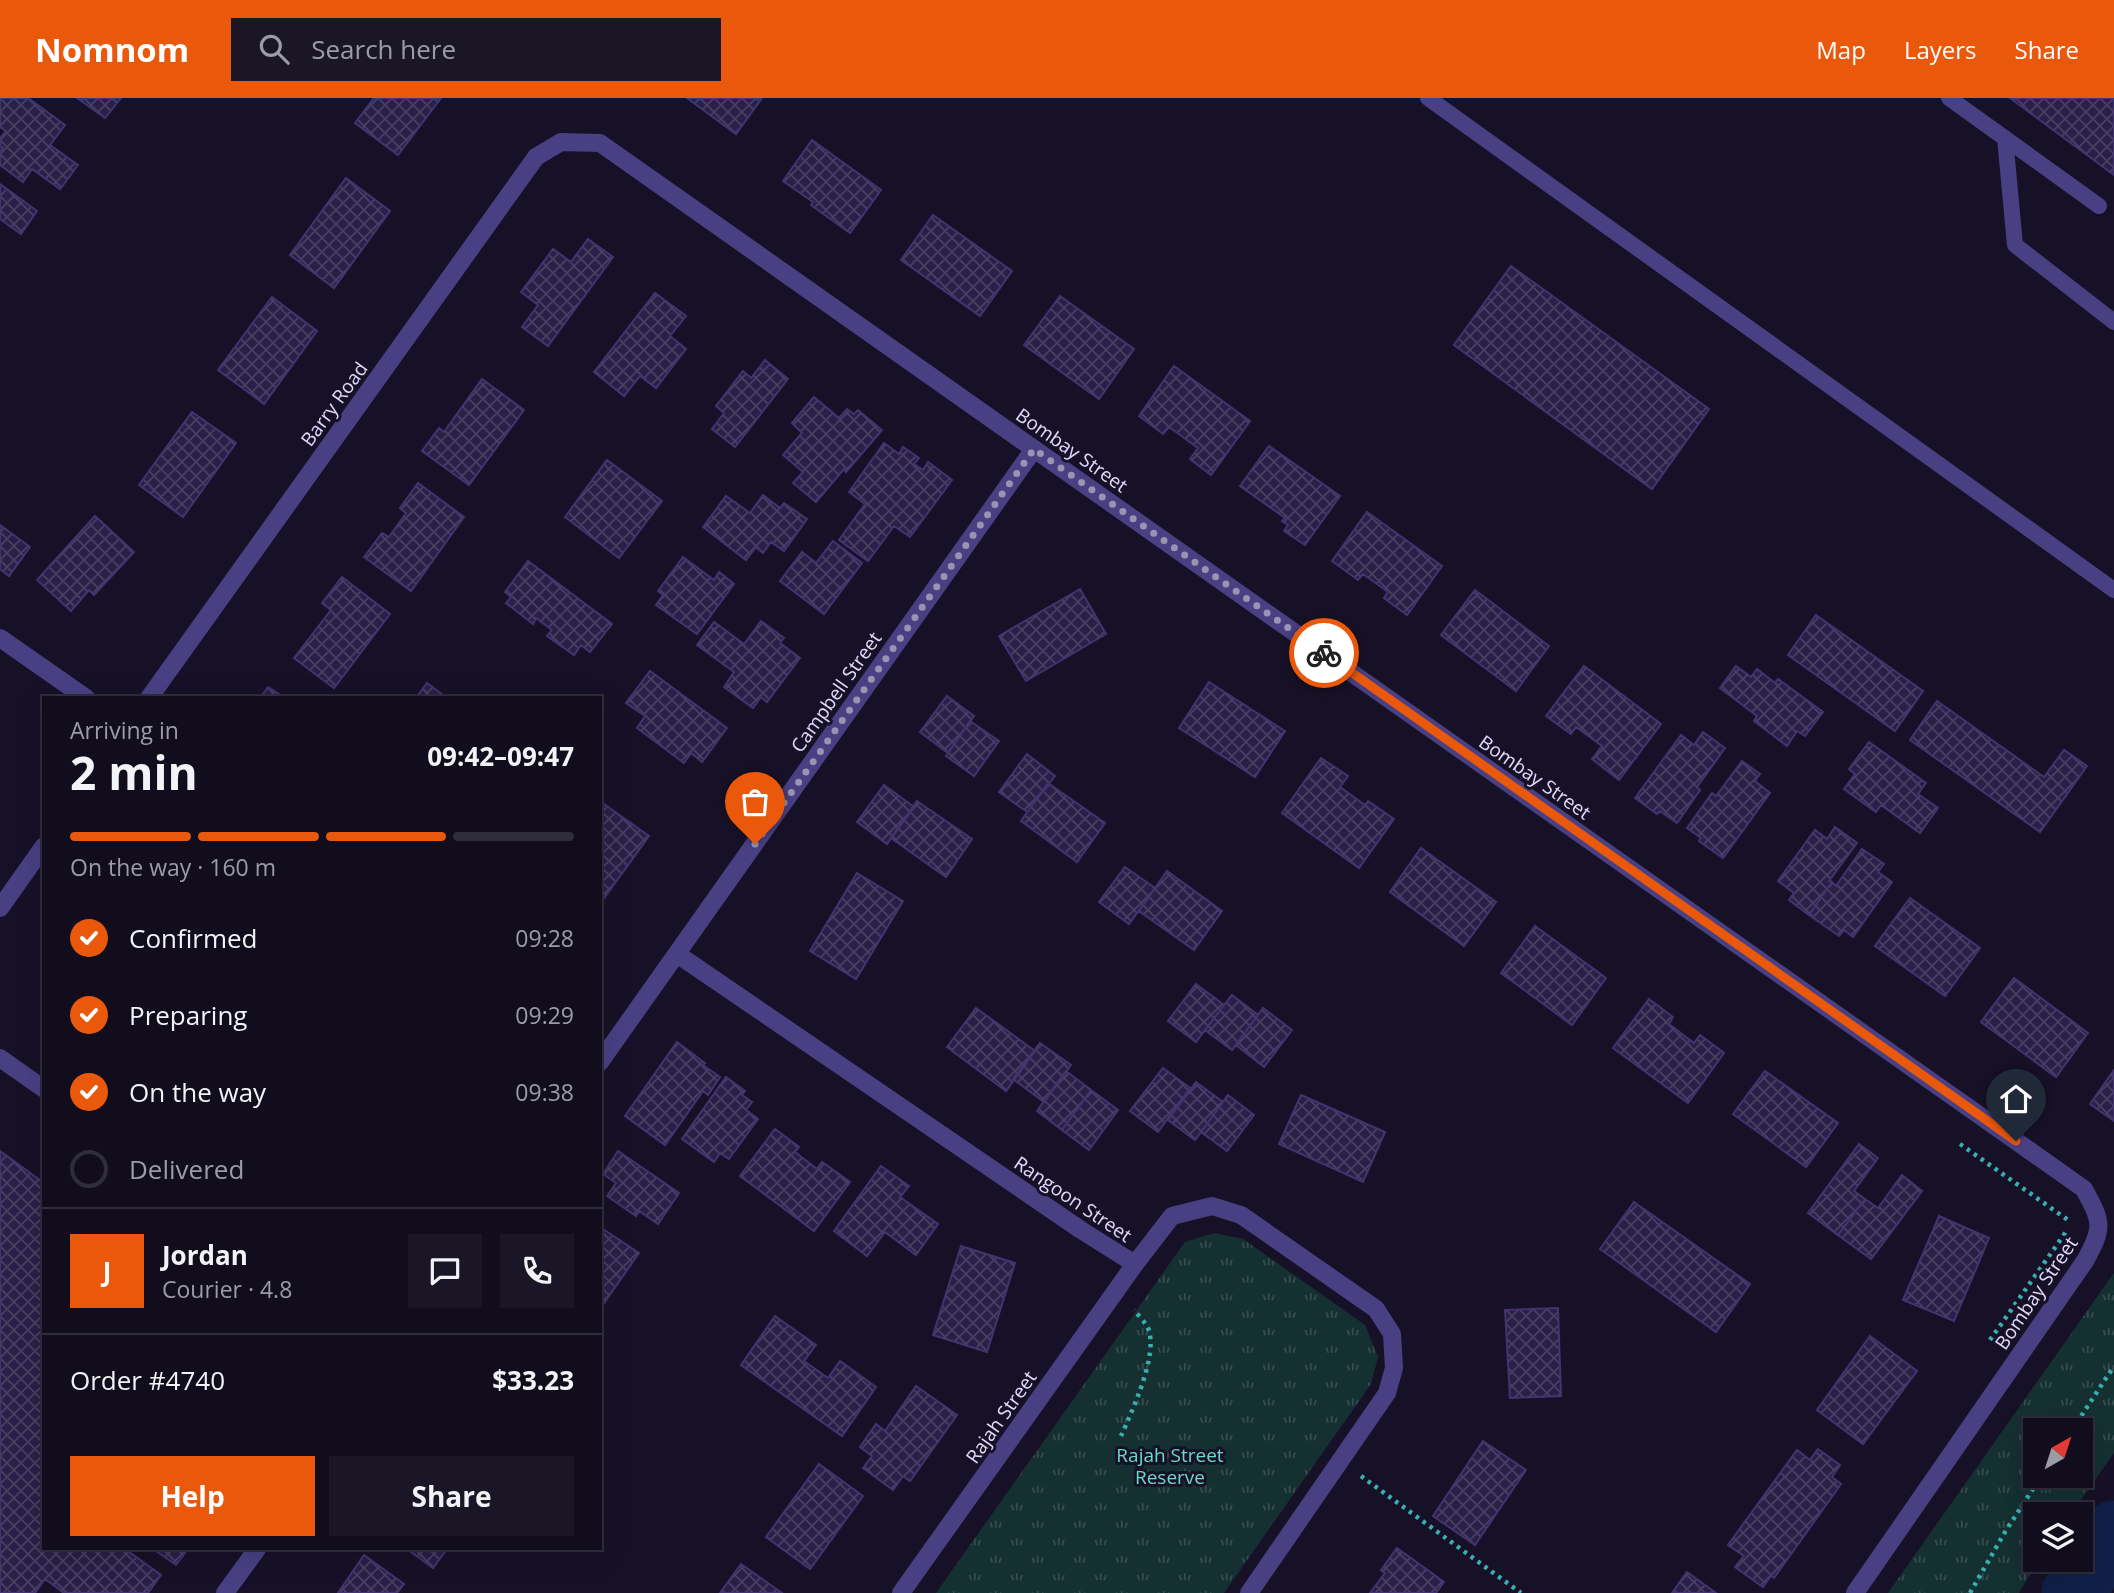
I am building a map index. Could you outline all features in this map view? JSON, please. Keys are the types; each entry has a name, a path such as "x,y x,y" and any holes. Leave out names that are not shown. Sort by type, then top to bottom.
{"street":[{"name":"Bombay Street","path":"561,142 600,143 2084,1189 2099,1216 2097,1239 2085,1261 1855,1593"},
{"name":"Barry Road","path":"150,696 536,157 561,142"},
{"name":"Campbell Street","path":"602,1059 1034,449"},
{"path":"0,638 83,696"},
{"path":"0,908 42,849"},
{"name":"Rangoon Street","path":"677,954 1135,1265 1172,1216 1212,1206 1241,1215 1376,1309 1392,1334 1394,1368 1387,1393 1249,1593"},
{"path":"0,1058 42,1088"},
{"name":"Rajah Street","path":"901,1593 1135,1265"},
{"path":"225,1593 256,1550"}],"lane":[{"path":"1428,98 2114,590"},
{"path":"1949,98 2099,206"},
{"path":"2005,138 2015,245 2114,322"}],"path":[{"path":"1960,1144 2073,1223 1990,1340"},
{"path":"1121,1436 1149,1361 1148,1329 1133,1309"},
{"path":"2080,1418 2114,1367"},
{"path":"1340,1460 1521,1593"},
{"path":"1970,1593 2034,1488"}],"green space":[{"name":"Rajah Street Reserve","path":"1214,1233 1243,1239 1365,1325 1378,1357 1371,1384 1224,1593 936,1593 1185,1242"},
{"path":"2114,1273 2114,1453 2093,1483 2093,1418 2023,1418 2023,1488 2089,1488 2079,1502 2023,1502 2023,1572 2031,1572 2019,1593 1888,1593"}],"building":[{"path":"0,98 28,98 65,125 50,145 78,165 60,189 32,169 23,182 0,165 0,151 3,148 0,146 0,138 6,131 0,127"},
{"path":"77,98 121,98 105,118"},
{"path":"374,98 441,98 398,155 355,123"},
{"path":"687,98 762,98 736,134"},
{"path":"2010,98 2114,98 2114,175"},
{"path":"812,140 881,190 850,233 783,181"},
{"path":"346,178 390,211 334,288 290,255"},
{"path":"0,184 37,211 21,234 0,219"},
{"path":"933,215 1012,271 980,316 901,260"},
{"path":"588,239 613,257 548,346 522,327 538,305 521,292 553,249 571,262"},
{"path":"1511,266 1709,409 1652,489 1454,345"},
{"path":"655,293 686,316 670,336 686,349 656,388 640,376 624,396 594,372"},
{"path":"1060,296 1134,349 1099,399 1024,345"},
{"path":"272,297 317,331 264,404 218,370"},
{"path":"765,360 788,379 735,447 712,429 724,413 716,406 743,371 751,378"},
{"path":"1174,366 1250,421 1211,475 1190,459 1198,448 1169,427 1163,434 1139,416"},
{"path":"482,379 524,410 469,485 422,451 439,428 444,432"},
{"path":"814,397 839,418 847,409 854,414 858,410 882,430 816,502 793,483 803,472 783,455 802,433 792,423"},
{"path":"192,412 236,443 183,517 139,485"},
{"path":"884,443 899,454 903,447 919,458 914,464 923,470 928,462 952,480 910,537 894,526 868,561 839,540 865,504 849,492"},
{"path":"1269,446 1340,496 1305,545 1284,531 1288,525 1282,521 1285,518 1240,486"},
{"path":"607,460 662,501 619,558 565,517"},
{"path":"418,483 464,517 411,591 364,557 382,533 389,537 406,513 400,508"},
{"path":"763,495 780,508 784,503 807,519 784,551 771,542 763,553 756,547 746,560 703,527 726,496 750,513"},
{"path":"1367,512 1442,566 1407,615 1384,598 1388,592 1363,574 1358,580 1332,561"},
{"path":"95,516 134,552 94,595 89,590 71,611 37,580"},
{"path":"0,525 30,547 9,576 0,569"},
{"path":"833,541 862,563 824,614 780,581 802,552 816,563"},
{"path":"683,557 714,580 719,572 734,584 697,634 656,605 663,595 658,591"},
{"path":"528,561 612,624 590,652 581,645 574,655 547,636 552,630 536,618 533,624 506,603 511,597 505,592"},
{"path":"342,577 390,614 334,688 294,658 331,610 322,603"},
{"path":"1080,589 1106,634 1026,681 999,636"},
{"path":"1475,590 1549,646 1516,691 1441,635"},
{"path":"1816,615 1923,691 1895,731 1788,655"},
{"path":"761,621 784,638 780,643 800,658 767,702 761,697 753,708 724,687 734,672 697,645 714,622 744,644"},
{"path":"1584,666 1661,724 1619,780 1592,759 1602,746 1576,727 1571,734 1546,716"},
{"path":"1736,666 1751,677 1757,669 1775,683 1778,679 1823,712 1805,736 1797,731 1787,746 1754,721 1757,716 1720,688"},
{"path":"650,671 727,728 702,762 691,753 684,763 637,728 645,716 626,703"},
{"path":"1209,682 1285,731 1255,777 1179,728"},
{"path":"427,683 444,696 417,696"},
{"path":"268,687 282,696 261,696"},
{"path":"947,696 974,716 948,753 920,732"},
{"path":"1937,701 2044,777 2064,750 2087,766 2040,832 1910,740"},
{"path":"970,721 999,741 974,776 946,756"},
{"path":"1703,732 1725,748 1697,787 1700,790 1677,823 1660,811 1657,814 1635,798 1681,735 1694,745"},
{"path":"1869,742 1926,783 1918,794 1938,808 1920,833 1881,805 1876,812 1844,789 1855,774 1849,769"},
{"path":"1027,754 1055,776 1027,812 999,792"},
{"path":"1321,758 1348,776 1340,787 1365,805 1368,801 1394,819 1359,868 1282,813"},
{"path":"1742,761 1760,774 1755,781 1770,793 1723,858 1699,841 1701,838 1687,828 1712,793 1716,796"},
{"path":"1048,783 1105,823 1077,862 1021,821"},
{"path":"884,785 914,807 887,844 857,822"},
{"path":"917,801 972,839 946,877 891,838"},
{"path":"604,804 649,836 602,901"},
{"path":"1835,827 1857,843 1829,881 1832,882 1809,915 1789,900 1794,893 1778,881 1815,830 1827,839"},
{"path":"1421,848 1496,902 1464,946 1390,892"},
{"path":"1862,849 1884,864 1878,872 1892,882 1853,937 1844,930 1839,936 1809,915 1832,882 1836,886"},
{"path":"1125,867 1155,888 1129,924 1099,902"},
{"path":"1167,871 1222,911 1194,950 1139,911"},
{"path":"857,873 903,901 856,979 810,951"},
{"path":"1910,898 1980,948 1945,996 1875,946"},
{"path":"1535,926 1606,978 1572,1025 1501,973"},
{"path":"2014,978 2088,1033 2056,1077 1981,1022"},
{"path":"1196,984 1224,1005 1196,1042 1168,1021"},
{"path":"1232,995 1258,1015 1232,1050 1205,1030"},
{"path":"1649,999 1673,1017 1669,1024 1694,1043 1700,1035 1724,1053 1688,1103 1613,1048"},
{"path":"976,1008 1035,1051 1006,1091 947,1047"},
{"path":"1263,1008 1292,1030 1264,1067 1236,1045"},
{"path":"677,1042 720,1077 708,1095 703,1091 665,1145 625,1116"},
{"path":"1040,1043 1071,1065 1044,1102 1013,1079"},
{"path":"1163,1068 1190,1088 1158,1132 1130,1111"},
{"path":"2114,1070 2114,1121 2090,1104"},
{"path":"1066,1071 1091,1090 1062,1130 1037,1111"},
{"path":"1765,1071 1838,1123 1806,1167 1733,1114"},
{"path":"726,1077 745,1091 742,1095 752,1102 746,1110 758,1119 729,1159 720,1153 714,1162 682,1139"},
{"path":"1196,1082 1223,1102 1195,1140 1168,1120"},
{"path":"1091,1090 1118,1110 1089,1150 1062,1130"},
{"path":"1228,1095 1254,1115 1227,1151 1201,1132"},
{"path":"1301,1095 1385,1132 1363,1182 1279,1144"},
{"path":"775,1129 799,1147 795,1152 817,1169 822,1162 850,1182 814,1231 740,1176"},
{"path":"1859,1144 1878,1158 1854,1191 1865,1199 1838,1235 1808,1213"},
{"path":"0,1151 42,1182 42,1550 126,1550 161,1575 148,1593 64,1593 45,1579 35,1593 0,1593"},
{"path":"618,1151 679,1193 658,1224 639,1211 636,1216 607,1196 616,1183 603,1174"},
{"path":"881,1166 909,1186 900,1197 938,1224 916,1255 885,1232 867,1256 834,1231"},
{"path":"1902,1175 1922,1191 1871,1259 1838,1235 1865,1199 1878,1208"},
{"path":"1634,1202 1750,1284 1716,1332 1600,1249"},
{"path":"1939,1216 1989,1238 1954,1321 1903,1300"},
{"path":"602,1228 639,1253 602,1306"},
{"path":"961,1246 1015,1263 987,1352 933,1335"},
{"path":"1558,1308 1561,1396 1510,1398 1505,1310"},
{"path":"775,1316 816,1345 804,1361 828,1378 840,1361 876,1387 842,1436 741,1365"},
{"path":"1870,1336 1917,1371 1863,1444 1817,1410"},
{"path":"916,1386 957,1415 910,1481 903,1476 893,1490 863,1468 872,1456 860,1447 876,1424 885,1431"},
{"path":"1483,1441 1526,1470 1475,1545 1433,1516"},
{"path":"1818,1449 1840,1465 1832,1477 1841,1484 1774,1578 1771,1576 1763,1587 1735,1567 1744,1556 1728,1545 1797,1450 1810,1460"},
{"path":"819,1464 863,1496 810,1569 766,1537"},
{"path":"1397,1548 1444,1582 1436,1593 1370,1593 1385,1573 1381,1570"},
{"path":"154,1550 187,1550 176,1565"},
{"path":"408,1550 446,1550 433,1568"},
{"path":"364,1555 404,1584 397,1593 338,1593"},
{"path":"741,1564 782,1593 720,1593"},
{"path":"1687,1572 1716,1593 1672,1593"}],"waterway":[{"path":"2073,1593 2114,1532"}],"way so far":[{"path":"755,844 1034,449 1324,653"}],"route":[{"path":"1324,653 2016,1141"}]}
